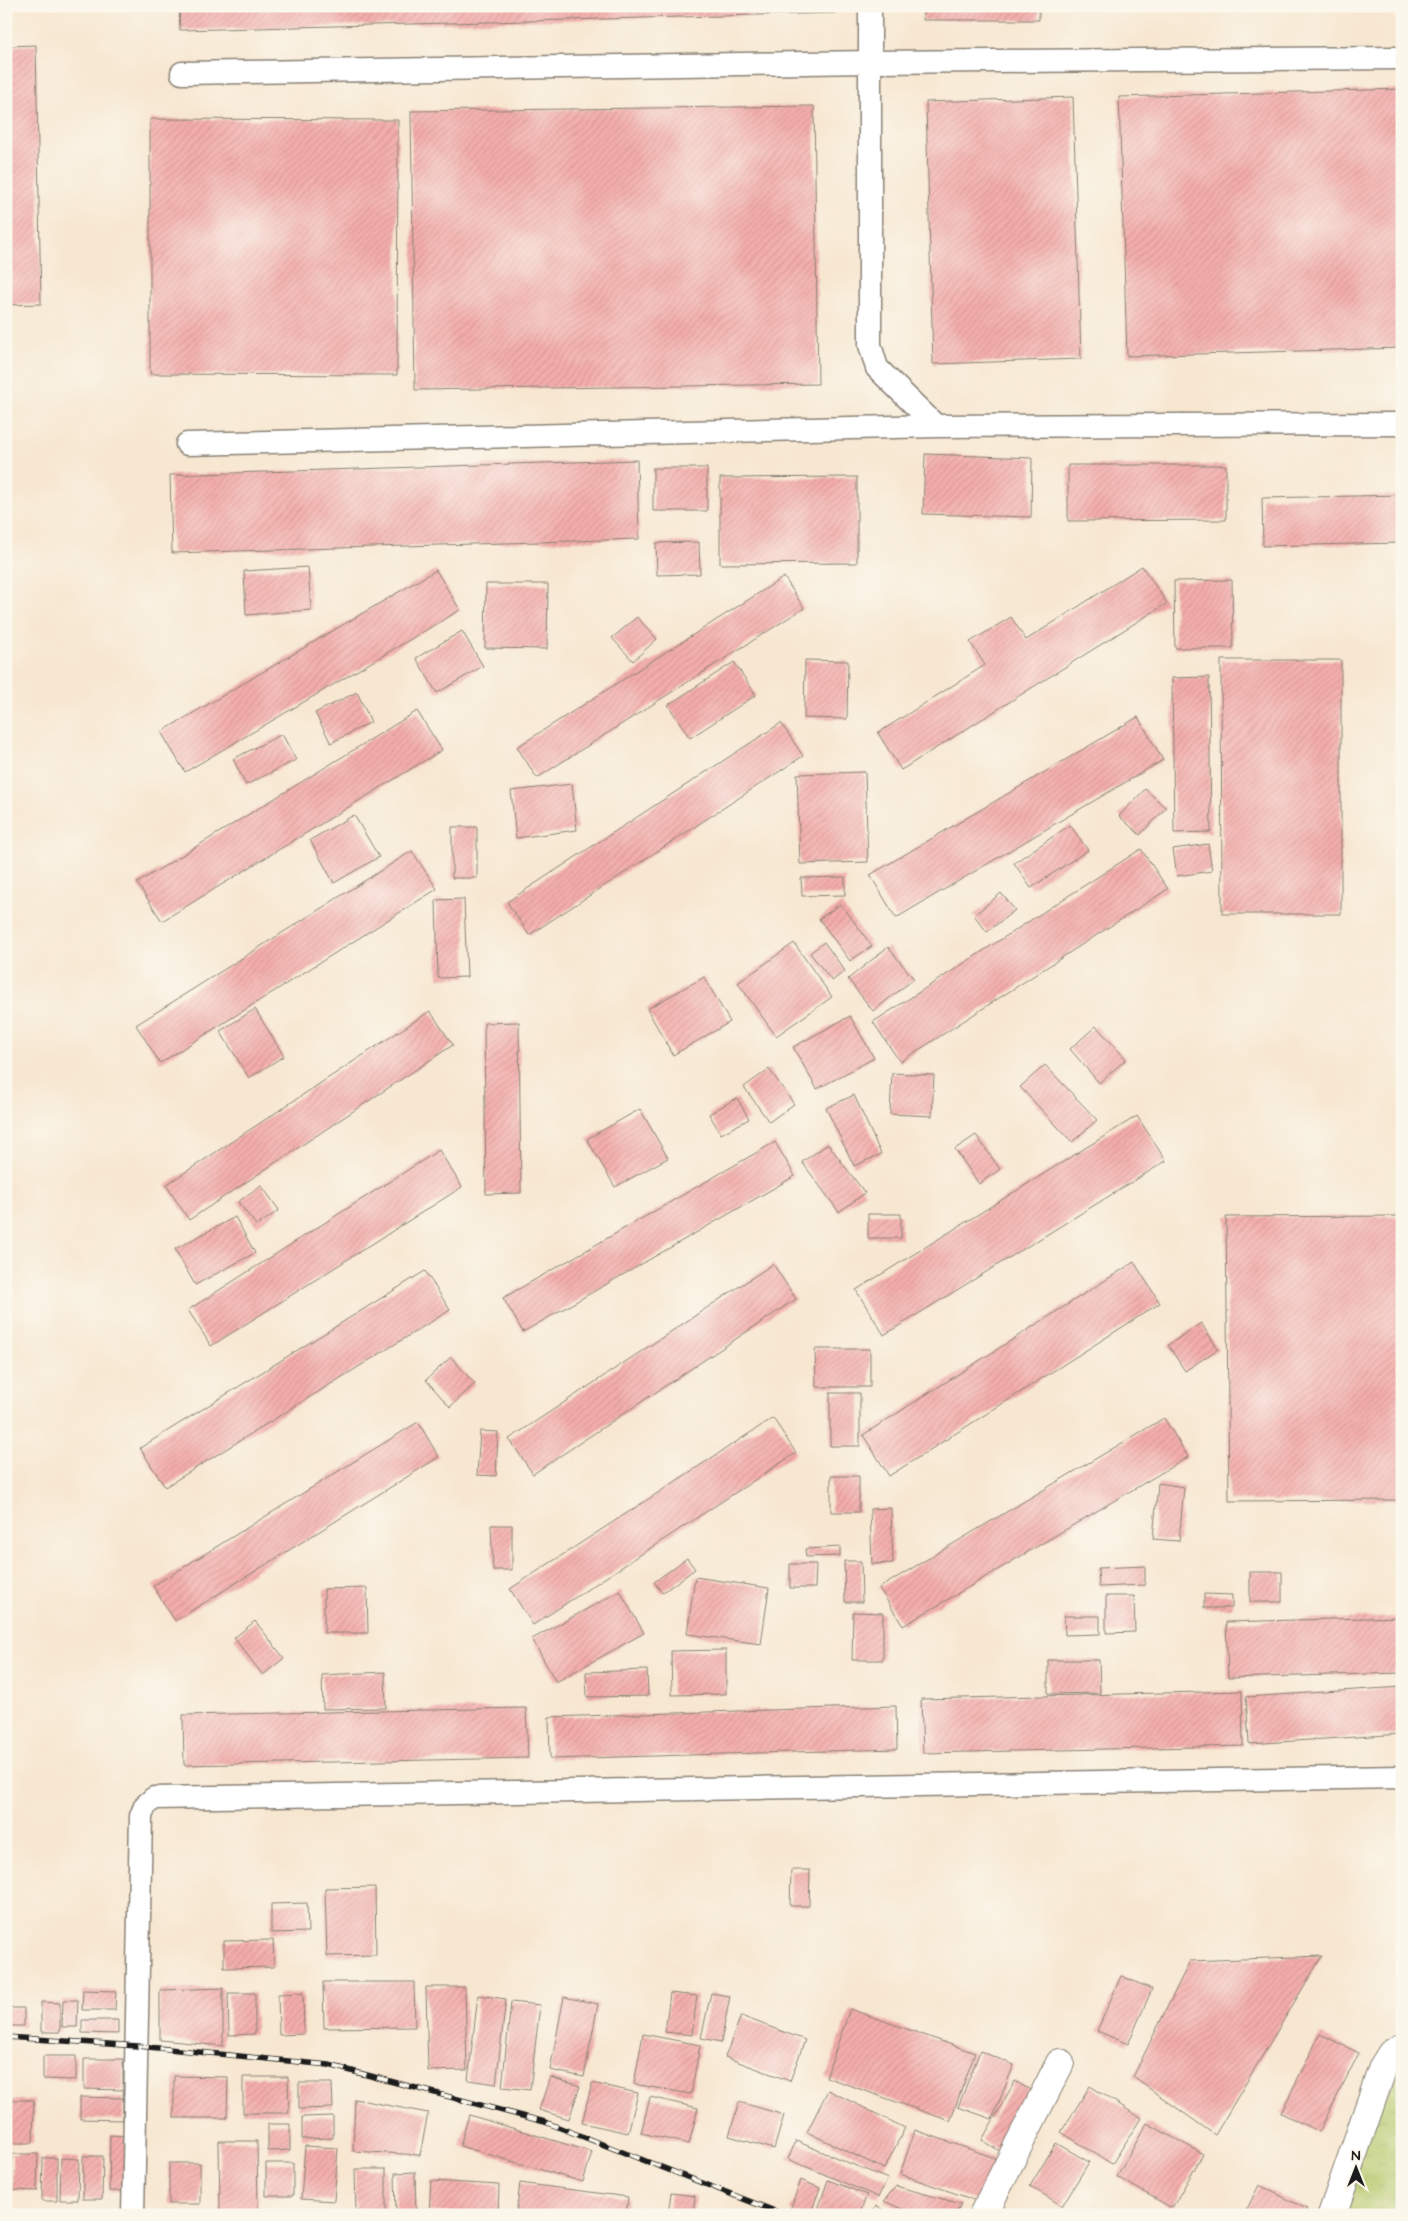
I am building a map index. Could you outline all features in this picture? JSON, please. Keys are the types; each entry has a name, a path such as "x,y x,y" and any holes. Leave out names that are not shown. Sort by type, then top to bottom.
{"street":[{"path":"1332,2215 1384,2067 1391,2054 1402,2048"},
{"path":"983,2215 1060,2063"}],"lane":[{"path":"870,6 870,345 877,368 936,426"},
{"path":"182,72 871,62 1402,58"},
{"path":"187,444 936,426 1402,424"},
{"path":"134,2215 141,1816 145,1806 154,1798 1402,1778"}],"green space":[{"path":"1402,2048 1402,2215 1332,2215"}],"building":[{"path":"179,6 835,6 835,13 180,30"},
{"path":"923,6 1039,6 1039,20 923,20"},
{"path":"1087,6 1144,6 1144,8 1087,9"},
{"path":"36,45 41,304 6,305 6,46"},
{"path":"1402,89 1402,348 1127,356 1119,97"},
{"path":"1073,97 1081,359 933,364 926,102"},
{"path":"814,106 818,384 415,390 411,111"},
{"path":"150,119 398,120 397,375 150,374"},
{"path":"925,454 1032,458 1031,517 923,514"},
{"path":"637,460 639,539 172,553 170,475"},
{"path":"1068,465 1226,465 1226,520 1068,521"},
{"path":"653,468 707,468 707,511 653,511"},
{"path":"857,477 857,563 720,564 720,478"},
{"path":"1402,495 1402,543 1263,546 1262,498"},
{"path":"699,542 700,574 657,575 656,543"},
{"path":"1142,566 1167,603 901,770 878,733 985,665 970,642 1011,617 1026,640"},
{"path":"308,567 311,610 246,615 244,571"},
{"path":"436,570 460,610 185,772 161,732"},
{"path":"784,577 804,608 537,778 517,747"},
{"path":"1232,580 1233,648 1175,648 1174,581"},
{"path":"486,584 548,584 547,649 485,648"},
{"path":"637,617 657,639 633,661 612,638"},
{"path":"462,631 483,666 437,693 416,658"},
{"path":"805,660 848,661 847,719 804,718"},
{"path":"1221,660 1341,660 1341,914 1222,914"},
{"path":"734,662 756,695 690,738 668,705"},
{"path":"1209,677 1211,832 1174,833 1172,678"},
{"path":"357,692 371,722 331,743 315,713"},
{"path":"417,711 442,750 162,921 137,883"},
{"path":"1138,717 1163,760 896,918 870,875"},
{"path":"781,723 803,756 529,935 507,902"},
{"path":"282,734 296,760 246,785 233,759"},
{"path":"865,772 868,862 800,864 797,774"},
{"path":"572,784 577,830 516,838 511,791"},
{"path":"1145,789 1166,808 1140,835 1119,816"},
{"path":"354,815 379,857 334,883 310,840"},
{"path":"1070,825 1088,850 1031,888 1014,863"},
{"path":"452,827 477,827 477,878 452,878"},
{"path":"1208,844 1212,871 1177,876 1173,849"},
{"path":"1141,849 1168,889 900,1062 873,1022"},
{"path":"412,851 437,889 160,1063 136,1025"},
{"path":"845,877 845,895 802,896 801,878"},
{"path":"1001,893 1015,910 987,932 974,915"},
{"path":"464,899 467,977 438,978 436,900"},
{"path":"841,904 872,946 850,961 819,919"},
{"path":"824,942 845,971 832,981 810,953"},
{"path":"794,943 832,997 776,1036 738,983"},
{"path":"888,947 914,979 873,1011 848,979"},
{"path":"704,977 730,1022 673,1055 647,1009"},
{"path":"255,1009 284,1056 249,1078 220,1031"},
{"path":"430,1011 453,1045 189,1220 166,1185"},
{"path":"850,1016 874,1058 817,1089 793,1047"},
{"path":"519,1022 521,1193 486,1194 484,1023"},
{"path":"1096,1026 1126,1059 1099,1083 1070,1049"},
{"path":"1045,1065 1097,1120 1072,1142 1020,1087"},
{"path":"769,1069 794,1104 769,1122 744,1087"},
{"path":"892,1073 934,1075 932,1116 890,1114"},
{"path":"854,1095 881,1154 854,1166 826,1108"},
{"path":"737,1098 749,1119 721,1134 709,1114"},
{"path":"640,1109 668,1158 615,1187 587,1139"},
{"path":"1137,1116 1166,1161 884,1335 856,1290"},
{"path":"976,1135 1000,1169 979,1184 955,1149"},
{"path":"775,1142 795,1176 523,1332 503,1298"},
{"path":"828,1144 865,1193 839,1212 802,1162"},
{"path":"439,1150 462,1187 211,1346 188,1310"},
{"path":"261,1185 279,1210 257,1226 238,1202"},
{"path":"868,1214 901,1214 901,1238 868,1238"},
{"path":"1402,1216 1402,1500 1229,1501 1226,1217"},
{"path":"235,1217 255,1253 195,1285 175,1249"},
{"path":"1134,1262 1160,1303 889,1476 863,1435"},
{"path":"773,1264 796,1299 533,1474 509,1439"},
{"path":"425,1271 450,1310 165,1487 140,1448"},
{"path":"1201,1323 1218,1349 1185,1371 1168,1345"},
{"path":"815,1349 870,1349 870,1387 816,1387"},
{"path":"451,1357 475,1384 450,1407 426,1380"},
{"path":"830,1393 860,1393 860,1446 830,1446"},
{"path":"773,1418 796,1453 533,1625 510,1589"},
{"path":"1164,1418 1188,1457 903,1626 879,1588"},
{"path":"418,1422 439,1457 175,1621 153,1586"},
{"path":"480,1431 498,1432 496,1476 477,1475"},
{"path":"831,1476 859,1476 859,1512 831,1512"},
{"path":"1158,1483 1184,1487 1179,1541 1153,1539"},
{"path":"891,1508 893,1563 872,1564 870,1509"},
{"path":"491,1525 512,1525 512,1570 493,1570"},
{"path":"840,1547 840,1556 806,1557 805,1549"},
{"path":"687,1558 695,1569 662,1593 654,1582"},
{"path":"844,1561 861,1561 862,1602 845,1602"},
{"path":"790,1564 816,1564 815,1588 790,1588"},
{"path":"1145,1566 1145,1585 1099,1587 1098,1568"},
{"path":"1250,1572 1282,1572 1282,1602 1250,1602"},
{"path":"695,1577 769,1588 761,1644 687,1634"},
{"path":"367,1588 368,1633 324,1633 324,1589"},
{"path":"620,1591 644,1633 556,1682 532,1639"},
{"path":"1204,1594 1232,1595 1232,1608 1204,1608"},
{"path":"1106,1596 1134,1596 1135,1632 1106,1633"},
{"path":"853,1612 883,1613 883,1660 852,1660"},
{"path":"1064,1616 1100,1616 1100,1634 1065,1635"},
{"path":"1402,1617 1402,1673 1228,1678 1226,1622"},
{"path":"255,1621 284,1658 263,1675 234,1638"},
{"path":"726,1650 726,1694 672,1695 671,1651"},
{"path":"1048,1660 1099,1660 1100,1693 1048,1694"},
{"path":"647,1670 648,1696 587,1697 586,1672"},
{"path":"385,1672 386,1708 323,1709 322,1675"},
{"path":"1402,1687 1402,1734 1249,1744 1246,1697"},
{"path":"1242,1691 1243,1746 923,1753 921,1699"},
{"path":"896,1706 897,1749 550,1759 549,1717"},
{"path":"526,1708 528,1758 184,1765 183,1715"},
{"path":"791,1870 810,1870 809,1906 790,1906"},
{"path":"375,1887 376,1955 327,1956 325,1888"},
{"path":"307,1903 308,1932 271,1933 271,1904"},
{"path":"273,1940 274,1967 224,1968 224,1941"},
{"path":"1322,1956 1215,2135 1133,2077 1190,1961"},
{"path":"1121,1976 1152,1989 1128,2044 1097,2031"},
{"path":"323,1982 414,1982 415,2027 324,2028"},
{"path":"426,1987 465,1987 467,2070 428,2071"},
{"path":"223,1988 223,2046 160,2040 160,1990"},
{"path":"83,1990 116,1991 115,2010 82,2010"},
{"path":"228,1993 255,1993 255,2034 229,2035"},
{"path":"303,1993 304,2034 279,2035 278,1994"},
{"path":"670,1993 697,1996 692,2035 665,2032"},
{"path":"711,1993 730,1996 721,2042 701,2038"},
{"path":"478,1995 506,1999 496,2084 468,2080"},
{"path":"564,1997 598,2004 584,2077 550,2070"},
{"path":"63,2000 78,2000 77,2027 62,2027"},
{"path":"41,2002 60,2003 60,2032 41,2032"},
{"path":"511,2002 540,2005 530,2090 502,2087"},
{"path":"6,2008 24,2008 24,2026 6,2026"},
{"path":"850,2009 975,2053 950,2121 826,2077"},
{"path":"741,2016 805,2040 790,2081 725,2057"},
{"path":"82,2020 118,2020 118,2034 82,2033"},
{"path":"643,2034 700,2045 691,2094 634,2084"},
{"path":"1320,2034 1359,2053 1319,2132 1281,2113"},
{"path":"980,2051 1014,2065 992,2119 958,2107"},
{"path":"43,2056 76,2056 76,2080 43,2079"},
{"path":"84,2059 123,2059 123,2090 84,2089"},
{"path":"174,2076 228,2077 227,2118 174,2118"},
{"path":"243,2077 288,2077 289,2113 243,2113"},
{"path":"550,2077 580,2086 569,2119 539,2110"},
{"path":"1015,2081 1034,2092 1000,2151 982,2140"},
{"path":"299,2083 332,2083 333,2108 299,2109"},
{"path":"592,2083 638,2093 628,2133 582,2123"},
{"path":"1090,2086 1141,2118 1112,2164 1061,2132"},
{"path":"828,2090 905,2128 884,2169 807,2132"},
{"path":"80,2097 123,2098 123,2120 80,2119"},
{"path":"650,2097 698,2108 689,2144 641,2133"},
{"path":"355,2099 428,2113 420,2155 353,2151"},
{"path":"6,2100 34,2100 33,2143 6,2143"},
{"path":"739,2102 784,2115 774,2149 729,2136"},
{"path":"469,2115 592,2152 583,2182 460,2146"},
{"path":"333,2116 333,2138 302,2139 302,2117"},
{"path":"1147,2123 1203,2154 1172,2208 1117,2177"},
{"path":"268,2124 290,2124 290,2150 268,2151"},
{"path":"915,2130 995,2158 980,2202 900,2174"},
{"path":"110,2135 127,2136 126,2191 109,2191"},
{"path":"219,2141 257,2141 258,2215 220,2215"},
{"path":"796,2141 888,2179 878,2197 788,2159"},
{"path":"1056,2143 1089,2162 1062,2206 1030,2186"},
{"path":"305,2146 338,2148 334,2201 301,2199"},
{"path":"12,2154 38,2154 37,2191 12,2190"},
{"path":"83,2156 103,2156 102,2199 83,2199"},
{"path":"43,2158 57,2158 57,2201 42,2201"},
{"path":"61,2158 79,2159 78,2200 60,2200"},
{"path":"169,2163 200,2163 200,2204 169,2204"},
{"path":"266,2163 293,2163 293,2196 266,2196"},
{"path":"355,2169 386,2169 386,2215 356,2215"},
{"path":"415,2172 416,2215 396,2215 395,2173"},
{"path":"801,2180 820,2188 810,2215 803,2215 790,2210"},
{"path":"828,2180 867,2195 859,2215 816,2215"},
{"path":"431,2181 499,2185 498,2215 429,2212"},
{"path":"520,2183 628,2197 626,2215 516,2215"},
{"path":"1259,2185 1307,2209 1304,2215 1244,2215"},
{"path":"896,2186 961,2204 955,2215 915,2215 884,2201"},
{"path":"671,2193 695,2196 693,2215 668,2215"},
{"path":"876,2206 892,2215 872,2215"}],"railway":[{"path":"6,2037 138,2046 329,2065 545,2122 785,2215"}]}
